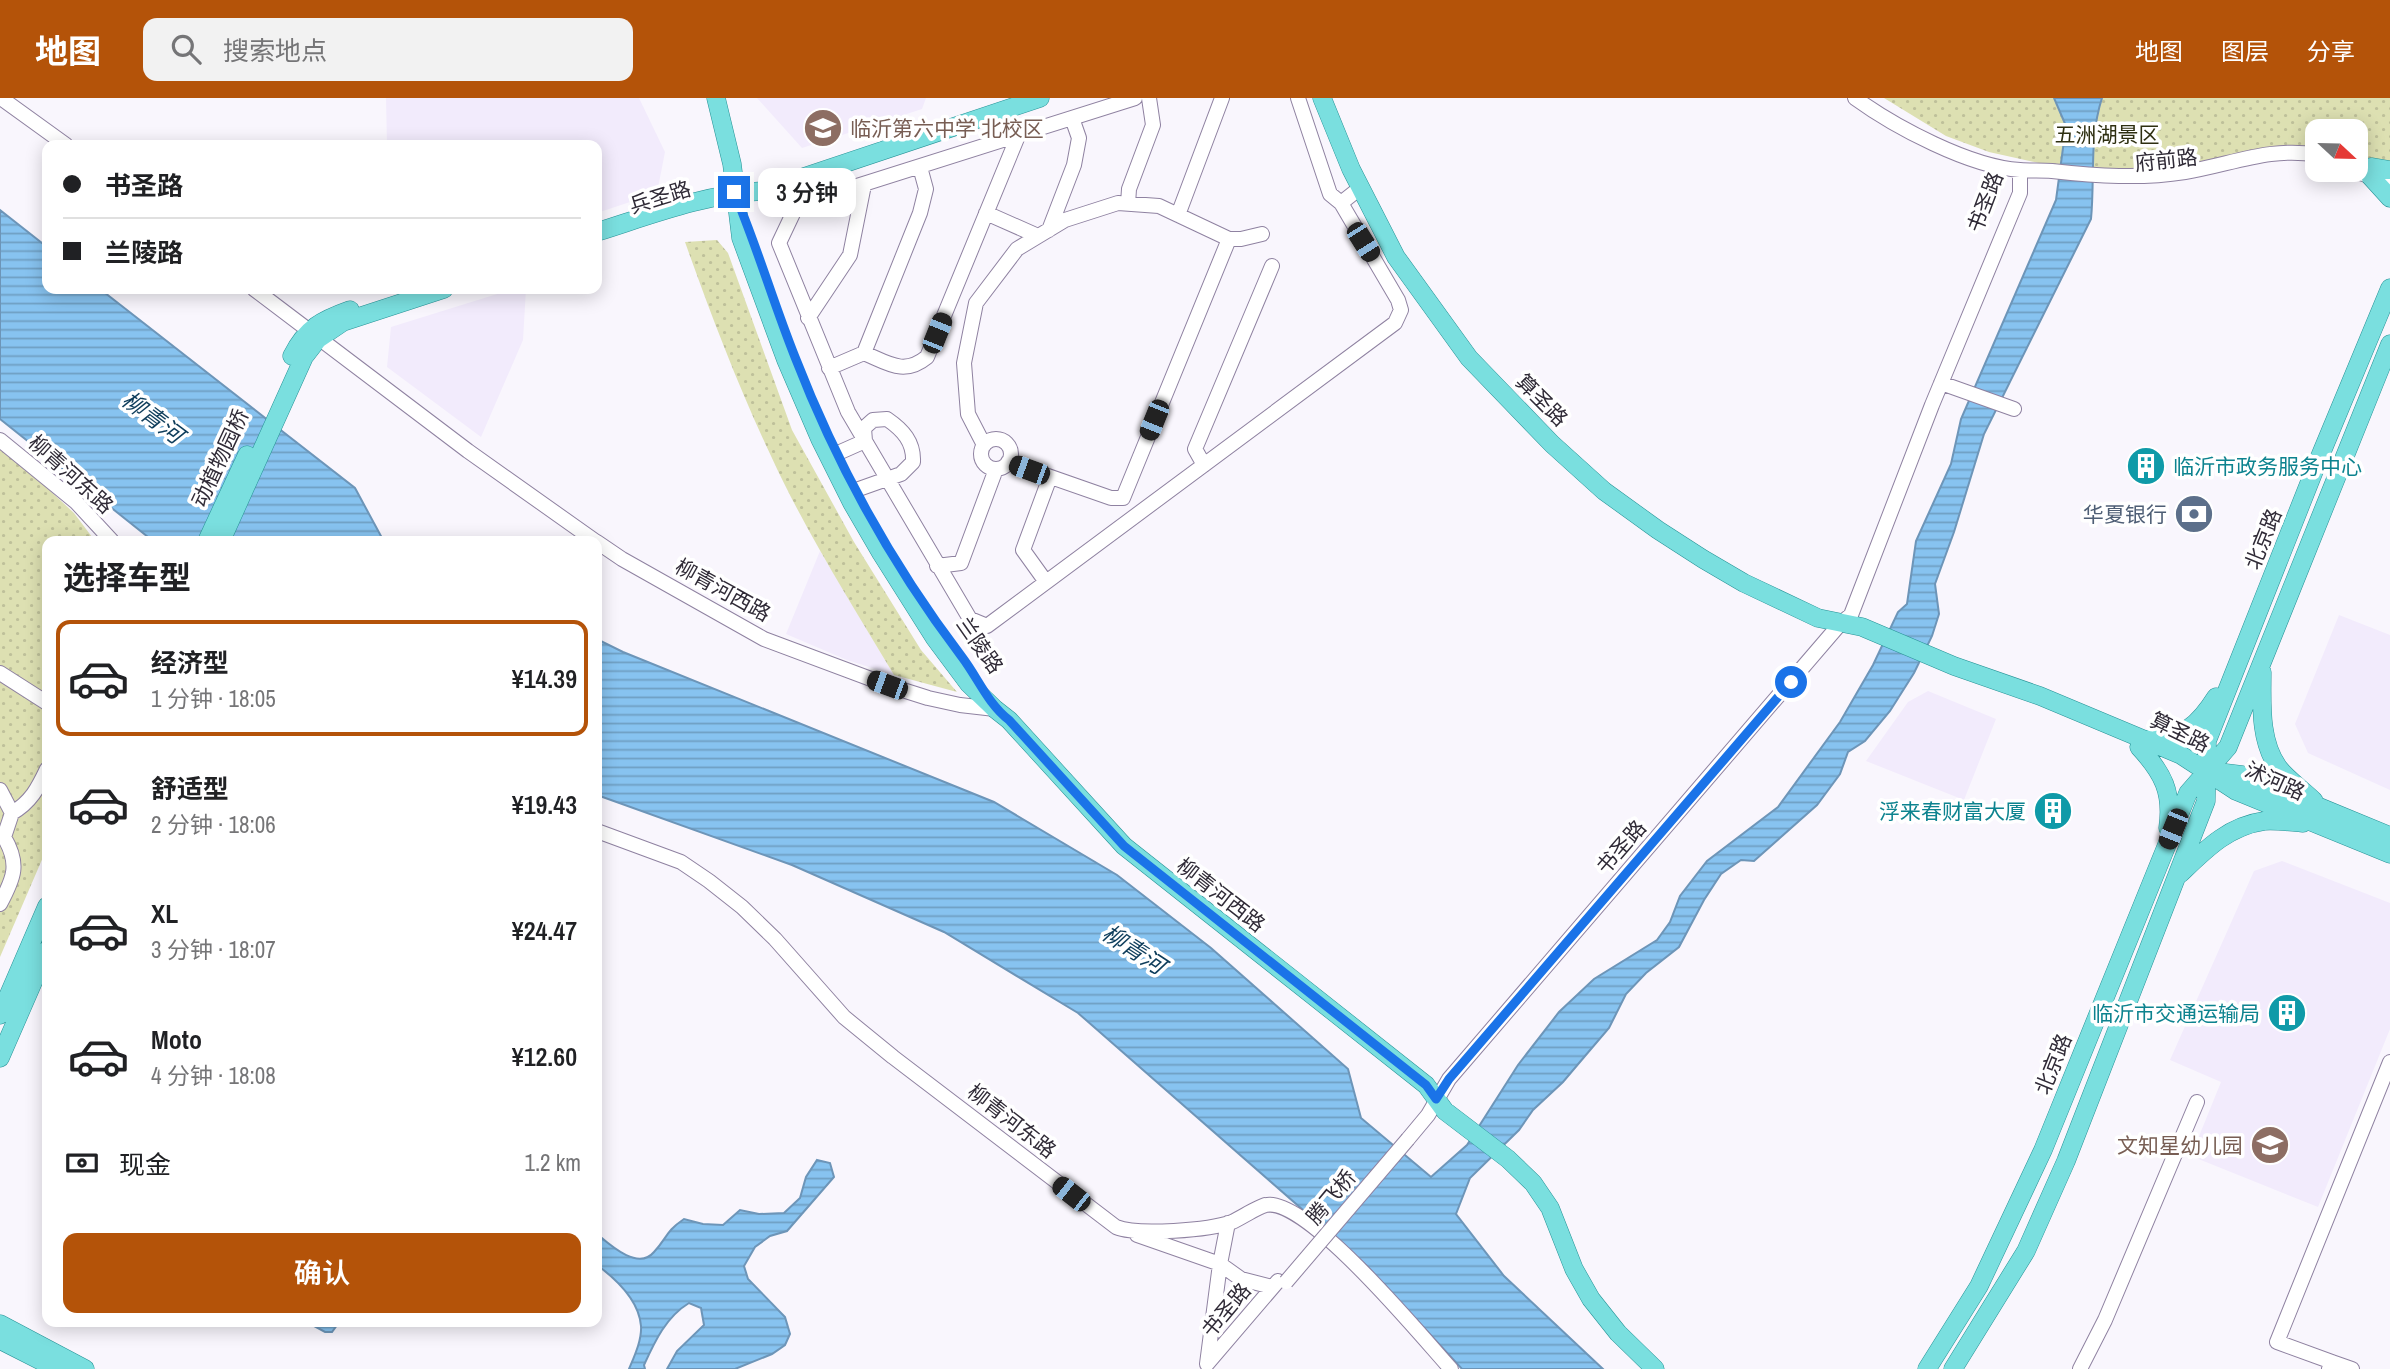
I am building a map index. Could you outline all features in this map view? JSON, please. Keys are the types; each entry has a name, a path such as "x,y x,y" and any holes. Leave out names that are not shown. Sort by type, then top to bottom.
{"main road":[{"name":"兰陵路","path":"706,98 722,168 734,192 795,357 838,453 903,571 942,631 977,677 995,709"},
{"name":"兰陵路","path":"716,98 732,164 741,238 808,413 841,482 881,553 934,637 970,684 995,709"},
{"name":"兵圣路","path":"602,239 712,205 758,180 778,176 1013,98"},
{"name":"兵圣路","path":"602,230 709,197 734,192 762,191 1040,98"},
{"name":"算圣路","path":"1322,98 1360,188 1396,257 1469,358 1552,444 1604,491 1703,559 1744,583 1818,618 1862,627 1874,638 1952,670 2015,686 2140,743 2178,764 2208,771"},
{"name":"算圣路","path":"1332,98 1359,165 1404,253 1476,352 1509,388 1610,484 1663,522 1749,575 1822,608 1840,624"},
{"path":"2368,168 2390,172"},
{"path":"2368,170 2390,198"},
{"name":"北京路","path":"1958,1364 2025,1251 2066,1161 2206,801 2207,741 2390,288"},
{"path":"280,397 294,352 326,319 402,294"},
{"path":"313,335 354,318 428,294"},
{"name":"北京路","path":"1925,1369 1945,1343 1979,1286 2043,1150 2188,793 2228,747 2390,344"},
{"name":"动植物园桥","path":"210,536 280,397"},
{"name":"动植物园桥","path":"223,536 280,397"},
{"path":"2166,846 2171,809 2166,785 2158,767 2140,743 2166,739 2202,719 2240,658"},
{"path":"2263,659 2261,714 2269,750 2279,768 2318,816"},
{"name":"柳青河西路","path":"995,709 1002,726 1118,853 1419,1093 1448,1107 1460,1121 1508,1159 1533,1183 1550,1208 1574,1269 1591,1299 1619,1333 1656,1369"},
{"name":"沭河路","path":"2208,771 2236,791 2390,836"},
{"path":"2175,878 2212,843 2238,828 2265,821 2318,816"},
{"name":"沭河路","path":"2318,816 2390,854"},
{"path":"0,1015 42,918"},
{"path":"0,1058 42,961"},
{"path":"0,1324 85,1369"},
{"path":"0,1340 57,1369"}],"street":[{"path":"1,98 59,140"},
{"path":"1135,98 797,205 779,243 848,412 970,619 987,626 1395,323 1401,310 1398,300 1341,203 1330,194 1298,98"},
{"path":"1128,204 1129,189 1153,125 1149,98"},
{"path":"1178,215 1222,98"},
{"name":"府前路","path":"1855,98 1895,125 1933,143 1975,159 2049,175 2159,184 2201,178 2261,163 2305,163"},
{"name":"府前路","path":"1869,98 1924,129 2004,160 2020,170"},
{"path":"1043,233 1074,165 1079,138 1072,118"},
{"path":"864,353 899,368 916,366 927,357 1018,135"},
{"name":"府前路","path":"2116,181 2199,170 2259,155 2305,155"},
{"path":"829,368 864,353 920,213 926,189 920,167"},
{"path":"2368,169 2390,183"},
{"name":"书圣路","path":"1840,624 1925,403 2020,170"},
{"name":"书圣路","path":"1406,1137 1428,1115 1449,1079 1840,624 1851,615 1941,383 2020,193 2020,170"},
{"path":"808,318 850,255 864,185"},
{"path":"1341,203 1360,188"},
{"path":"1229,239 1123,498 1111,498 1050,477 1002,465 986,465 981,456 984,445 968,414 964,363 976,303 1017,249 1078,216 1118,203 1158,206 1229,239 1262,234"},
{"path":"986,214 1043,233"},
{"path":"1204,465 1195,449 1272,266"},
{"name":"柳青河西路","path":"260,294 468,451 589,536"},
{"path":"1941,383 2011,408"},
{"path":"856,490 901,474 913,462 914,450 900,428 887,419 873,420 864,428 865,441"},
{"path":"937,566 961,563 1010,452 1006,443 995,439 984,445"},
{"name":"柳青河东路","path":"0,440 76,502 107,536"},
{"path":"838,453 865,441"},
{"path":"1046,582 1023,550 1050,477"},
{"name":"柳青河西路","path":"602,545 764,639 928,698 995,709"},
{"path":"0,673 42,700"},
{"path":"0,904 13,879 13,852 4,837 12,813 26,805 42,779"},
{"path":"0,790 12,813"},
{"name":"柳青河东路","path":"602,833 681,862 709,881 742,907 845,1017 1090,1209 1128,1232 1220,1264 1241,1279 1280,1282"},
{"path":"2352,1369 2331,1365 2277,1342 2390,1062"},
{"path":"2080,1369 2105,1320 2197,1102"},
{"name":"腾飞桥","path":"1280,1282 1406,1137"},
{"path":"1128,1232 1228,1223 1266,1205 1289,1210 1345,1254 1451,1369"},
{"path":"1207,1367 1228,1223"},
{"name":"书圣路","path":"1207,1367 1280,1282"}],"shaded area":[{"path":"386,98 639,98 665,152 657,193 602,211 602,140 387,140"},
{"name":"临沂第六中学 北校区","path":"757,98 926,98 922,109 802,148"},
{"path":"497,294 526,294 523,340 481,437 387,367 391,327"},
{"path":"820,551 894,675 847,660 786,634"},
{"path":"2339,615 2390,635 2390,790 2308,753 2295,724"},
{"path":"1928,691 1996,719 1964,800 1866,761 1908,702"},
{"path":"2282,861 2390,903 2390,1029 2318,1207 2191,1156 2221,1082 2170,1060 2254,871"}],"green space":[{"name":"五洲湖景区","path":"1884,98 2390,98 2390,162 2368,159 2368,119 2305,119 2305,148 2252,150 2194,166 2110,171 2052,166 1989,152 1946,136"},
{"path":"717,240 728,253 792,430 854,542 921,650 957,692 894,675 799,512 747,403 685,242"},
{"path":"0,444 74,513 91,536 42,536 42,860 0,957"}],"water":[{"name":"柳青河","path":"2054,98 2102,98 2095,128 2091,219 1984,434 1935,584 1939,614 1932,636 1914,673 1890,711 1865,741 1848,752 1840,774 1817,805 1754,861 1741,860 1721,874 1679,947 1646,973 1626,994 1609,1028 1563,1082 1533,1110 1519,1130 1470,1178 1456,1214 1504,1276 1603,1369 1462,1369 1367,1266 1078,1013 944,932 792,865 602,797 602,642 994,802 1117,875 1211,948 1348,1069 1361,1118 1431,1177 1467,1145 1518,1065 1559,1012 1594,979 1657,940 1670,922 1680,896 1707,861 1778,807 1840,722 1873,665 1898,612 1907,604 1916,541 1951,464 1961,419 2056,200 2066,126"},
{"name":"柳青河","path":"0,210 42,243 42,294 106,294 355,488 381,536 147,536 0,419"},
{"path":"817,1160 830,1163 834,1177 787,1231 770,1236 755,1247 744,1266 748,1279 785,1317 790,1334 785,1345 772,1354 735,1369 667,1369 677,1351 704,1325 701,1308 689,1303 674,1315 662,1330 644,1365 645,1369 629,1369 640,1337 639,1316 625,1291 602,1269 602,1238 632,1258 647,1257 684,1219 723,1225 740,1210 759,1214 784,1213 800,1198 806,1177"},
{"path":"316,1327 336,1327 332,1332"}],"place":[{"name":"临沂第六中学 北校区","path":"823,128"},
{"name":"临沂市政务服务中心","path":"2146,466"},
{"name":"华夏银行","path":"2194,514"},
{"name":"浮来春财富大厦","path":"2053,811"},
{"name":"临沂市交通运输局","path":"2287,1013"},
{"name":"文知星幼儿园","path":"2270,1145"}],"route":[{"path":"734,192 795,357 822,422 860,499 942,631 977,677 995,709 1009,720 1124,846 1426,1085 1436,1099 1449,1079 1791,682"}]}
